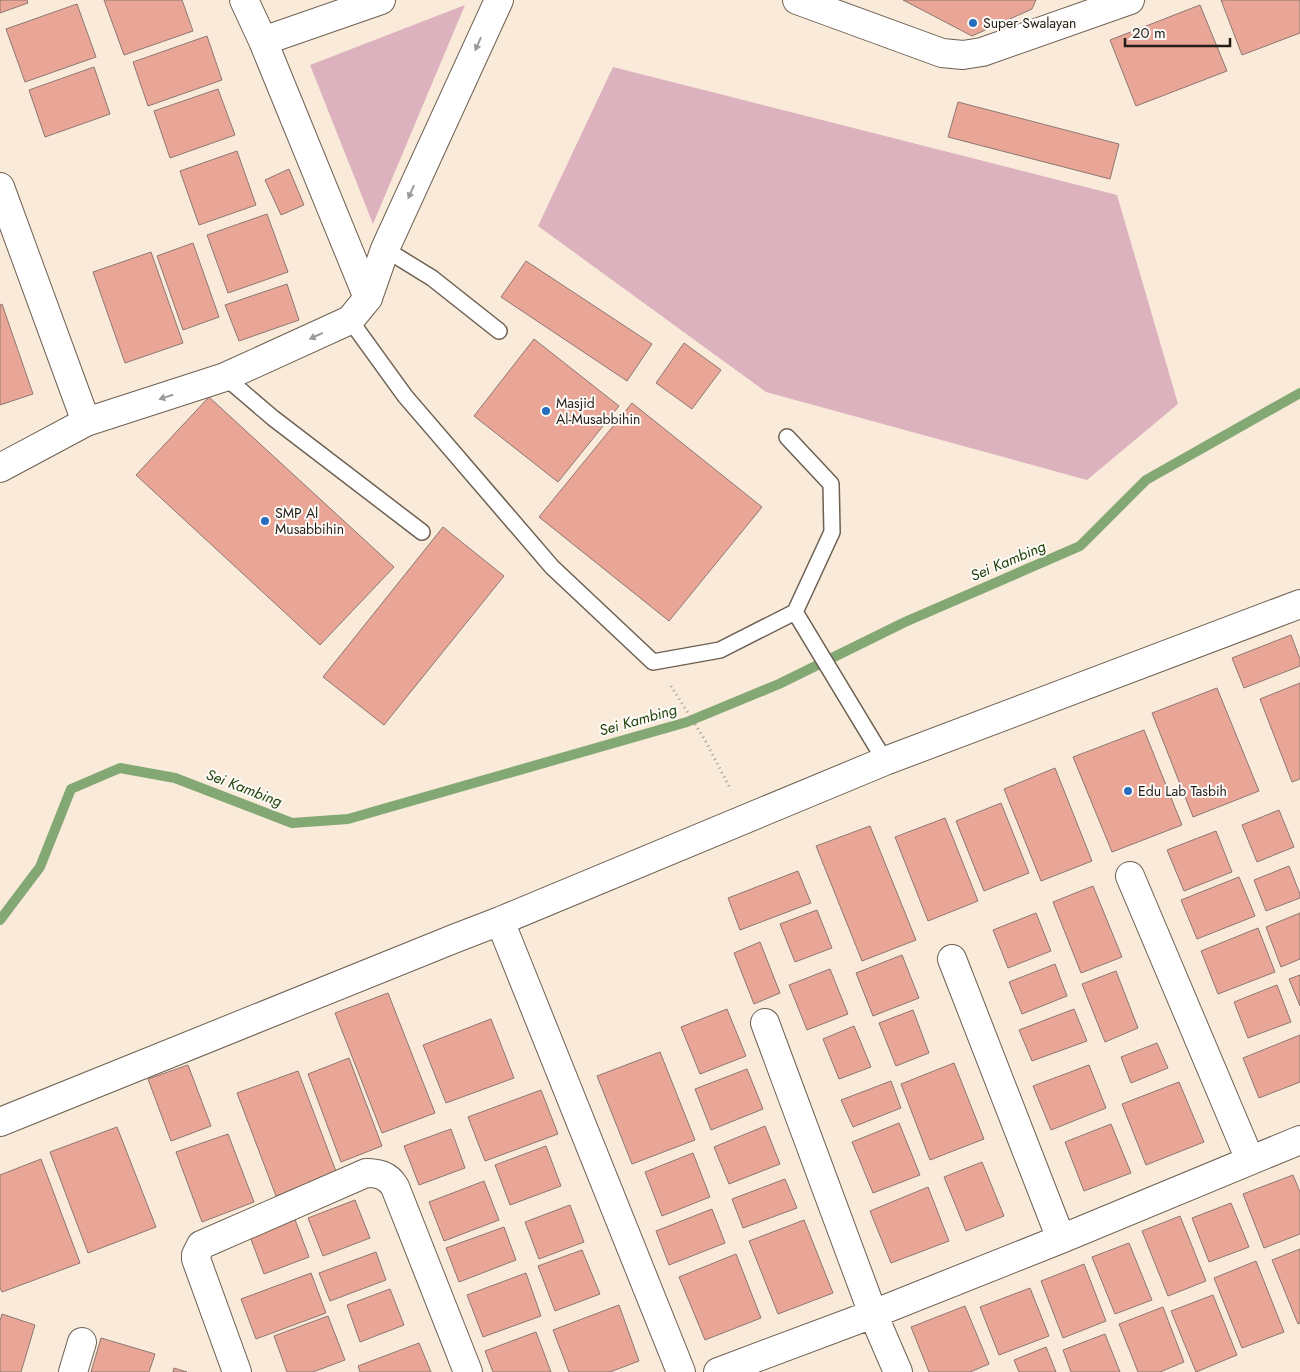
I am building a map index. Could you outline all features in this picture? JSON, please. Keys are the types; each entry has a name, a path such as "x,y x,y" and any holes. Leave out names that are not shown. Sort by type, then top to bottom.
{"street":[{"path":"244,0 368,298"},
{"path":"263,42 381,0"},
{"path":"0,468 86,422 225,377 350,320 368,298 385,249 499,0"},
{"path":"797,0 822,4 942,53 963,55 982,52 1130,0"},
{"path":"0,187 86,422"},
{"path":"0,1122 500,921 885,761 1300,604"},
{"path":"1130,876 1250,1160"},
{"path":"500,921 681,1372"},
{"path":"952,959 1061,1239"},
{"path":"765,1022 873,1314 898,1372"},
{"path":"718,1372 873,1314 1300,1140"},
{"path":"237,1372 196,1259 201,1245 366,1173 385,1176 395,1186 468,1372"},
{"path":"73,1372 82,1342"}],"lane":[{"path":"385,249 432,278 500,330"},
{"path":"350,320 404,396 552,567 653,662 720,650 795,612 832,532 831,484 787,438"},
{"path":"225,377 273,418 422,532"},
{"path":"795,612 885,761"}],"path":[{"path":"671,686 705,740 746,820"}],"shaded area":[{"path":"465,5 373,224 310,65"},
{"path":"613,67 1117,195 1178,404 1087,480 766,392 538,226"}],"building":[{"path":"0,0 27,0 28,3 0,13"},
{"path":"104,0 182,0 193,31 124,55"},
{"name":"Super Swalayan","path":"903,0 1036,0 1032,9 972,36"},
{"path":"1221,0 1300,0 1300,33 1242,55"},
{"path":"77,4 96,57 25,82 6,29"},
{"path":"1200,5 1227,71 1136,106 1110,40"},
{"path":"207,36 222,80 148,106 133,62"},
{"path":"94,67 110,114 45,137 29,90"},
{"path":"218,89 235,135 170,158 154,111"},
{"path":"958,102 1119,144 1110,179 948,137"},
{"path":"237,151 256,205 199,225 180,171"},
{"path":"289,169 304,205 281,215 265,180"},
{"path":"267,214 288,272 228,293 207,235"},
{"path":"193,243 219,317 183,330 157,256"},
{"path":"151,252 183,343 125,363 93,272"},
{"path":"526,261 652,344 627,381 501,297"},
{"path":"287,284 299,320 239,341 225,305"},
{"path":"2,304 33,394 0,405 0,305"},
{"name":"Masjid Al-Musabbihin","path":"534,339 619,406 558,482 474,416"},
{"path":"684,343 721,370 692,409 656,383"},
{"name":"SMP Al Musabbihin","path":"209,397 394,567 320,645 136,475"},
{"path":"632,403 762,507 669,621 539,517"},
{"path":"443,527 504,576 384,725 323,677"},
{"path":"1291,635 1300,659 1300,666 1244,688 1232,658"},
{"path":"1300,683 1300,779 1292,782 1260,699"},
{"path":"1217,688 1259,791 1193,817 1152,713"},
{"name":"Edu Lab Tasbih","path":"1144,730 1182,825 1112,852 1073,757"},
{"path":"1055,768 1092,861 1041,881 1004,789"},
{"path":"1001,803 1029,873 984,891 956,821"},
{"path":"1279,810 1294,847 1257,862 1242,825"},
{"path":"945,818 978,901 928,921 895,837"},
{"path":"870,826 916,940 862,961 816,846"},
{"path":"1216,831 1232,872 1184,891 1167,850"},
{"path":"1289,866 1300,898 1266,911 1254,880"},
{"path":"798,871 811,903 740,930 728,898"},
{"path":"1239,877 1255,916 1197,939 1181,900"},
{"path":"1093,886 1122,957 1081,973 1053,902"},
{"path":"817,910 832,948 795,962 780,924"},
{"path":"1036,913 1051,951 1008,968 993,930"},
{"path":"1300,913 1300,959 1281,967 1266,927"},
{"path":"1258,928 1275,972 1218,994 1201,951"},
{"path":"760,942 780,993 754,1004 734,953"},
{"path":"902,955 919,998 873,1016 856,973"},
{"path":"1055,964 1067,996 1022,1014 1009,982"},
{"path":"830,969 848,1014 807,1030 789,985"},
{"path":"1116,971 1138,1028 1105,1042 1082,984"},
{"path":"1300,975 1300,1006 1289,979"},
{"path":"1277,985 1291,1022 1248,1038 1234,1002"},
{"path":"388,993 435,1113 382,1133 335,1013"},
{"path":"727,1009 746,1056 700,1074 681,1027"},
{"path":"1074,1009 1087,1041 1032,1061 1019,1030"},
{"path":"913,1010 929,1053 896,1066 879,1023"},
{"path":"491,1019 514,1078 446,1103 423,1045"},
{"path":"854,1026 871,1067 839,1079 823,1039"},
{"path":"1300,1035 1300,1082 1259,1098 1243,1058"},
{"path":"1157,1043 1168,1068 1131,1083 1121,1057"},
{"path":"660,1052 695,1140 632,1164 597,1076"},
{"path":"349,1058 382,1146 341,1162 308,1074"},
{"path":"954,1063 984,1139 930,1160 901,1084"},
{"path":"188,1065 211,1126 171,1141 148,1079"},
{"path":"1089,1065 1106,1108 1051,1130 1033,1086"},
{"path":"747,1069 763,1109 711,1130 695,1089"},
{"path":"298,1071 337,1174 276,1196 237,1093"},
{"path":"891,1081 901,1108 853,1127 841,1100"},
{"path":"1179,1082 1204,1142 1146,1165 1122,1104"},
{"path":"541,1090 558,1134 485,1161 468,1117"},
{"path":"899,1123 920,1175 873,1193 852,1142"},
{"path":"1111,1124 1131,1173 1084,1191 1065,1142"},
{"path":"765,1126 780,1164 729,1184 714,1147"},
{"path":"117,1127 156,1227 88,1253 50,1152"},
{"path":"451,1129 465,1168 419,1185 404,1146"},
{"path":"228,1134 254,1202 202,1222 176,1152"},
{"path":"546,1146 561,1186 510,1205 495,1165"},
{"path":"693,1153 710,1197 662,1216 645,1172"},
{"path":"41,1159 80,1263 2,1292 0,1288 0,1175"},
{"path":"982,1162 1004,1216 966,1231 944,1177"},
{"path":"1293,1175 1300,1192 1300,1234 1264,1248 1243,1194"},
{"path":"785,1179 797,1208 743,1228 732,1199"},
{"path":"484,1181 499,1220 444,1241 429,1202"},
{"path":"928,1187 949,1241 891,1263 870,1211"},
{"path":"355,1200 370,1238 323,1256 308,1218"},
{"path":"1231,1203 1249,1247 1209,1262 1192,1218"},
{"path":"570,1205 584,1242 539,1259 525,1222"},
{"path":"291,1209 309,1257 264,1274 246,1226"},
{"path":"712,1209 725,1243 669,1265 656,1231"},
{"path":"1180,1216 1206,1281 1168,1296 1142,1231"},
{"path":"804,1220 833,1293 778,1314 749,1241"},
{"path":"504,1227 516,1260 459,1282 446,1248"},
{"path":"1129,1243 1152,1300 1115,1314 1092,1257"},
{"path":"1300,1249 1300,1323 1298,1324 1272,1260"},
{"path":"582,1250 600,1294 555,1311 538,1266"},
{"path":"376,1252 386,1280 330,1301 319,1273"},
{"path":"736,1254 761,1318 705,1340 679,1277"},
{"path":"1256,1261 1284,1332 1242,1348 1214,1278"},
{"path":"1084,1264 1106,1321 1063,1338 1041,1281"},
{"path":"311,1273 326,1313 256,1339 241,1299"},
{"path":"526,1273 541,1316 483,1337 467,1295"},
{"path":"1030,1288 1049,1336 999,1355 980,1307"},
{"path":"390,1289 404,1325 360,1342 347,1305"},
{"path":"1213,1295 1237,1355 1196,1372 1171,1311"},
{"path":"619,1305 639,1361 610,1372 569,1372 553,1330"},
{"path":"965,1306 989,1364 970,1372 929,1372 911,1327"},
{"path":"1163,1307 1184,1362 1160,1372 1138,1372 1119,1324"},
{"path":"2,1314 35,1325 21,1372 0,1372 0,1321"},
{"path":"328,1316 345,1360 313,1372 287,1372 274,1336"},
{"path":"536,1332 551,1372 493,1372 485,1351"},
{"path":"1105,1334 1120,1372 1071,1372 1063,1350"},
{"path":"101,1338 155,1354 149,1372 91,1372"},
{"path":"419,1343 431,1372 360,1372 358,1366"},
{"path":"1046,1347 1056,1372 1019,1372 1014,1360"},
{"path":"174,1368 187,1372 173,1372"}],"waterway":[{"name":"Sei Kambing","path":"0,920 40,867 71,789 120,768 175,778 292,823 348,819 687,722 779,684 905,622 1080,546 1146,480 1300,393"}],"place":[{"name":"Super Swalayan","path":"973,23"},
{"name":"Masjid Al-Musabbihin","path":"546,411"},
{"name":"SMP Al Musabbihin","path":"265,521"},
{"name":"Edu Lab Tasbih","path":"1128,791"}]}
